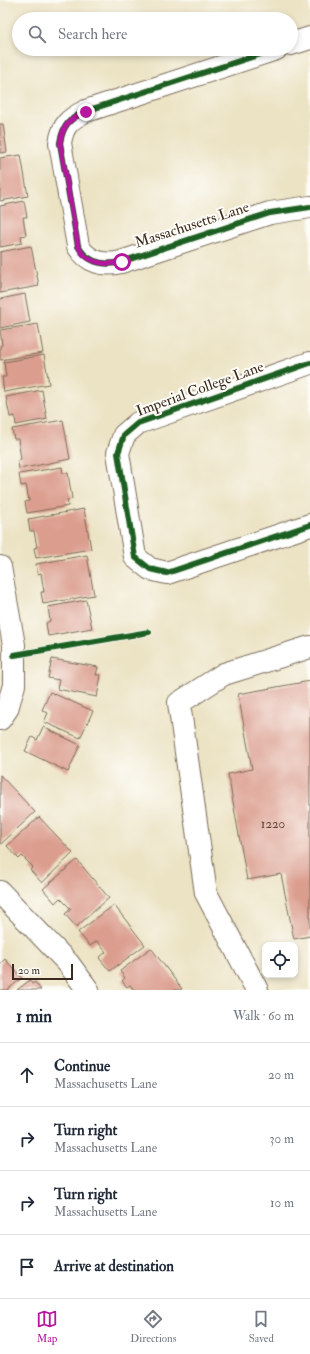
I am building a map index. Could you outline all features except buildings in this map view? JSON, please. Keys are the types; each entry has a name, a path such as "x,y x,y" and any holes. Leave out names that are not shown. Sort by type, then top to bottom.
{"street":[{"path":"298,42 310,38"},
{"name":"Massachusetts Lane","path":"255,56 86,112 70,120 62,134 60,143 78,246 83,255 101,263 111,264 129,260 270,212 310,207"},
{"name":"Imperial College Lane","path":"310,363 138,423 124,435 118,453 135,557 150,569 167,573 310,525"},
{"path":"0,567 14,645 14,685 7,709 0,719"},
{"path":"257,990 206,893 179,703 224,674 310,647"},
{"path":"0,892 68,963 88,990"}],"cycle path":[{"path":"255,56 86,111 68,123 65,127 60,143 78,246 82,252 97,262 109,264 121,262 270,213 310,207"},
{"path":"310,363 138,423 124,435 118,453 135,557 150,569 167,573 310,525"},
{"path":"14,655 149,632"}],"route":[{"path":"86,112 77,115 70,120 65,126 60,143 78,246 83,255 101,263 111,264 122,262"}]}
